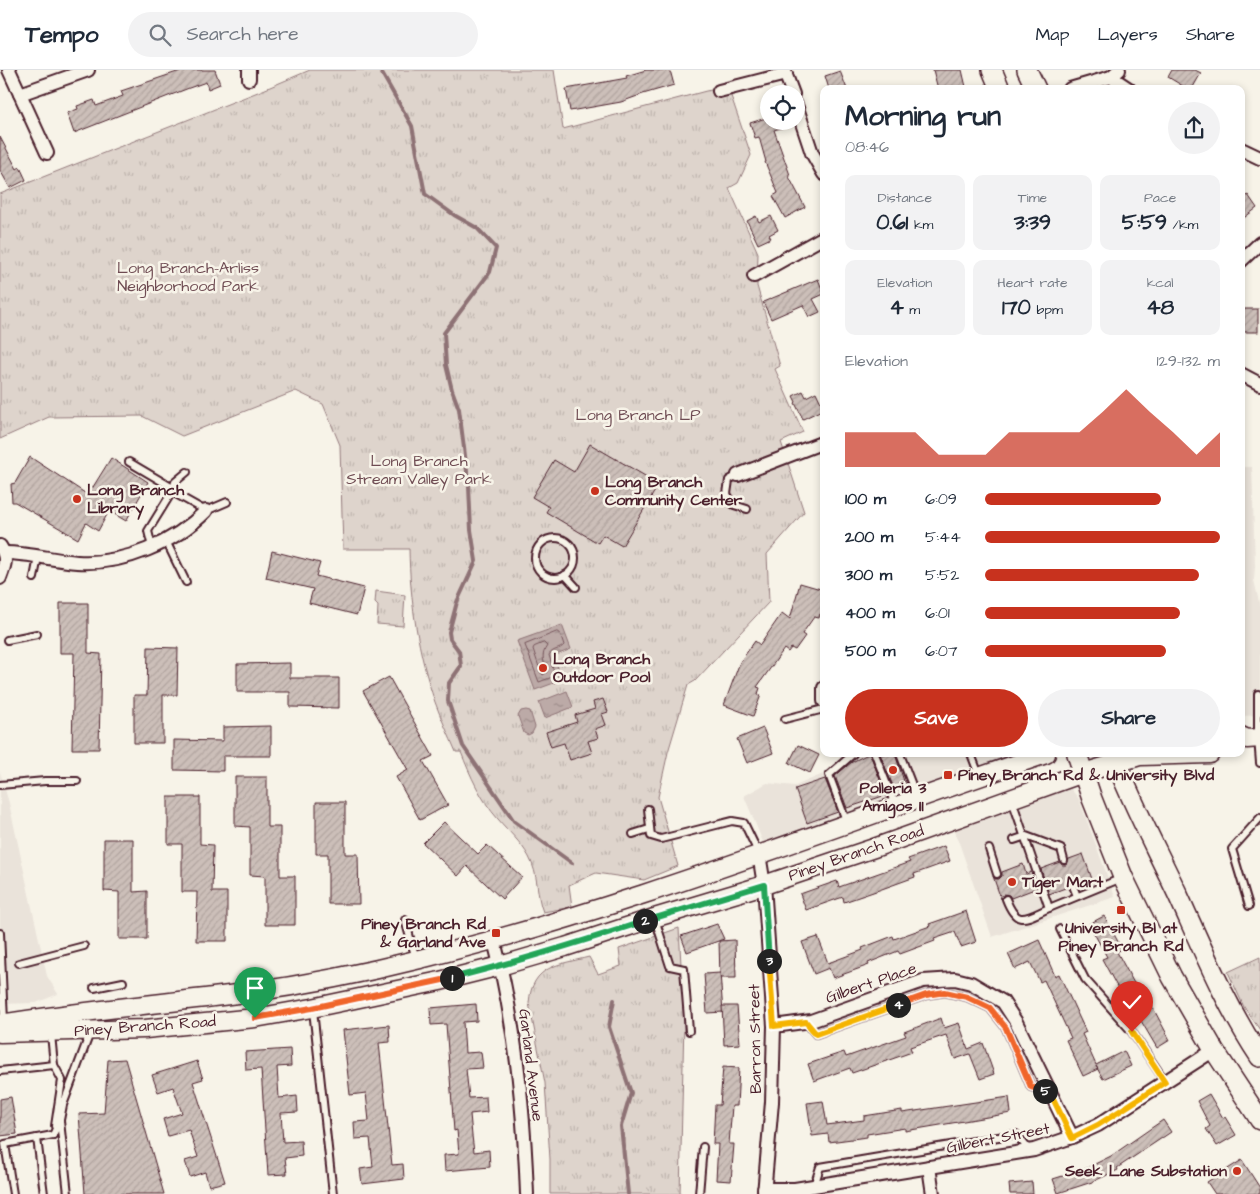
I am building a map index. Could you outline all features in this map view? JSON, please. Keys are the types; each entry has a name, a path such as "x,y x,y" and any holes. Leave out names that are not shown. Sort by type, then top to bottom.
{"main road":[{"path":"992,70 998,85"},
{"path":"1027,70 1034,85"},
{"name":"Piney Branch Road","path":"2,1029 99,1009 240,993 326,979 417,960 494,941 564,921 1037,757"},
{"path":"1078,757 1124,877 1172,977 1214,1050 1260,1120"},
{"name":"Piney Branch Road","path":"2,1029 51,1032 90,1031 176,1027 255,1018 312,1008 500,966 764,885 1083,773 1115,758 1128,757"},
{"path":"1115,758 1204,954 1241,1029 1260,1057"}],"street":[{"path":"9,70 46,153"},
{"path":"20,94 88,70"},
{"path":"719,91 785,72 789,85"},
{"path":"1081,85 1115,73 1126,85"},
{"path":"804,130 812,153 820,167"},
{"path":"1245,151 1260,158"},
{"path":"754,276 820,239"},
{"path":"1245,257 1260,243"},
{"path":"1245,376 1260,384"},
{"path":"738,475 820,444"},
{"path":"0,578 5,564 2,550 17,554 81,562 108,560 166,541 193,524 206,511"},
{"name":"Barron Street","path":"759,854 764,885 774,1026 772,1102 764,1191"},
{"name":"Garland Avenue","path":"494,941 519,1070 527,1194"},
{"name":"Gilbert Place","path":"774,1026 806,1022 923,981 955,979 971,982 1002,1002 1011,1025 1050,1092 1072,1138"},
{"name":"Gilbert Street","path":"764,1191 795,1189 1030,1151 1072,1138 1098,1125 1214,1050"},
{"path":"929,1167 933,1194"}],"lane":[{"path":"129,462 206,511 227,502"},
{"path":"152,547 148,531 173,490 175,482 187,472"},
{"path":"738,475 729,480 727,494 734,505 747,509"},
{"path":"557,538 564,541 573,551 574,564 565,575 560,577 547,576 538,569 535,557 536,551 544,541 557,538"},
{"path":"166,541 186,582"},
{"path":"34,578 38,557"},
{"path":"565,575 576,587"},
{"path":"7,640 38,634"},
{"path":"1258,694 1250,739 1260,763"},
{"path":"784,719 820,710"},
{"path":"847,824 829,775 850,757"},
{"path":"876,757 896,806"},
{"path":"901,757 918,799"},
{"path":"972,757 980,776"},
{"path":"0,785 45,781 77,781"},
{"path":"1011,799 1026,836 1049,908"},
{"path":"648,809 651,836 661,839 732,821 744,823 759,854"},
{"path":"1249,906 1232,849 1260,818"},
{"path":"633,834 649,829"},
{"path":"1014,840 1026,836 1061,849 1064,860"},
{"path":"989,849 998,874"},
{"path":"1006,899 1011,913 1016,918 1023,919 1124,877"},
{"path":"1073,886 1077,896"},
{"path":"654,918 670,966 684,969 689,1031"},
{"path":"405,920 417,960"},
{"path":"1060,929 1085,979 1132,1032 1165,1082"},
{"path":"0,933 2,1029"},
{"path":"20,963 84,946"},
{"path":"923,981 926,995"},
{"path":"94,988 123,982"},
{"path":"806,1022 816,1034 926,995 945,992 967,997 990,1008 1011,1025"},
{"path":"312,1008 333,1194"},
{"path":"53,1135 60,1120 63,1105 90,1031"},
{"path":"51,1032 54,1065 62,1080 53,1135"},
{"path":"0,1071 54,1065"},
{"path":"60,1120 68,1194"},
{"path":"814,1186 820,1167 1016,1134 1030,1151"},
{"path":"13,1194 5,1144 53,1135"},
{"path":"37,1138 44,1194"},
{"path":"699,1194 703,1147"}],"shaded area":[{"path":"1245,467 1252,467 1254,580 1260,607 1260,715 1245,716"},
{"path":"846,757 1021,757 765,847 744,796 767,783 795,786 823,774"},
{"path":"0,772 9,803 47,976 58,994 36,1003 0,1004"},
{"path":"1058,784 1070,788 1079,799 1115,897 992,937 951,820"}],"green space":[{"path":"310,70 554,70 563,129 706,91 728,87 751,155 738,183 729,188 758,253 757,286 780,366 775,369 803,432 781,442 804,512 767,554 769,602 695,681 688,685 668,752 658,797 678,866 644,880 596,873 569,885 572,907 543,912 529,857 519,842 486,804 461,752 456,752 435,702 424,665 413,607 409,549 343,549 340,445 323,404 296,391 182,436 142,416 49,417 0,439 0,194"},
{"path":"376,591 405,595 403,626 377,624 378,606 375,603"},
{"path":"679,928 684,1020 680,1194 550,1194 550,1159 545,1083 529,1003 535,981 541,974 557,965 589,957 598,974 621,966 619,949"},
{"path":"1260,957 1260,1030 1244,1007 1228,972"}],"water":[{"name":"Long Branch Outdoor Pool","path":"562,625 571,649 554,656 562,680 535,690 517,641"},
{"path":"567,691 573,707 545,718 539,702"},
{"path":"521,711 530,711 535,727 532,733 528,735 524,733 518,716"}],"building":[{"path":"183,70 215,70 220,84 208,89 206,82 74,133 67,113 78,109 77,106 94,100 96,106 123,96 121,91"},
{"path":"646,70 670,70 674,85 621,102 570,111 566,89 627,78 626,76"},
{"path":"933,70 962,70 966,85 937,85"},
{"path":"1172,70 1195,70 1201,73 1194,85 1181,85 1168,77"},
{"path":"840,71 845,85 828,85 825,76"},
{"path":"760,120 760,130 774,130 790,175 788,175 805,207 785,218 773,196 778,193 765,162 759,137 755,138 750,123"},
{"path":"0,137 17,169 20,167 26,180 10,188 0,170"},
{"path":"1248,195 1257,208 1245,217 1245,197"},
{"path":"756,216 759,222 771,216 778,230 769,235 771,238 758,244 747,221"},
{"path":"818,279 820,284 820,296 813,299 820,312 809,317 803,305 771,319 763,302"},
{"path":"1245,309 1258,309 1258,332 1245,332"},
{"path":"803,391 806,397 816,392 820,400 820,411 803,419 793,396"},
{"name":"Long Branch Community Center","path":"590,444 659,484 622,546 603,535 598,543 546,512 549,507 532,497 554,460 574,472"},
{"name":"Long Branch Library","path":"30,457 88,495 111,458 148,482 126,521 109,511 98,531 86,523 78,539 12,502 11,484 15,483"},
{"path":"272,551 320,563 316,576 364,588 357,615 309,603 313,589 266,578"},
{"path":"800,583 820,589 819,618 814,617 802,634 805,636 795,650 791,648 788,652 784,649 757,687 760,688 758,694 761,695 753,716 724,705 740,662 755,641 760,645 782,613 790,619"},
{"path":"60,603 88,603 88,653 101,654 99,749 72,749 74,653 60,653"},
{"path":"148,647 178,648 177,695 163,695 163,743 134,743 134,695 147,695"},
{"path":"290,663 290,678 339,678 339,708 290,707 290,692 237,692 237,664"},
{"path":"389,677 433,756 423,761 448,805 420,820 396,777 408,770 363,691"},
{"path":"603,699 608,712 602,714 606,725 595,729 598,738 588,741 592,753 570,760 564,743 551,747 546,732 577,722 575,715 595,709 593,702"},
{"path":"271,726 271,756 223,756 223,771 174,770 174,740 223,741 223,727"},
{"path":"763,728 773,753 747,763 737,739"},
{"path":"798,745 819,755 810,773 789,763"},
{"path":"862,757 871,757 886,795 847,808 835,776 852,762"},
{"name":"Polleria 3 Amigos II","path":"881,757 896,757 906,787 895,791"},
{"path":"235,777 267,777 267,827 280,827 280,876 295,876 295,925 265,925 265,876 250,875 250,827 235,826"},
{"path":"825,779 838,812 807,823 795,789"},
{"path":"168,797 200,797 200,844 213,845 212,892 227,892 227,941 196,941 197,892 182,892 182,844 168,844"},
{"path":"316,802 345,802 345,854 358,854 359,904 328,904 328,854 316,854"},
{"path":"444,822 478,854 487,845 522,877 502,899 467,866 458,876 423,843"},
{"path":"104,839 133,839 133,892 147,891 147,939 119,939 119,892 104,891"},
{"path":"944,846 950,861 914,874 915,877 844,902 843,897 806,910 800,894 837,881 839,887 910,862 908,859"},
{"path":"1083,854 1092,879 1078,884 1072,881 1068,887 1049,894 1041,869 1060,862 1062,865 1066,865 1069,859"},
{"name":"Tiger Mart","path":"1023,864 1026,874 1031,872 1037,888 1011,898 1009,895 1004,894 1001,899 993,876 995,879 999,879 1002,876 1002,872"},
{"path":"966,911 976,942 961,947 955,932 900,954 898,951 868,963 869,965 833,978 829,968 814,974 802,942 818,937 828,963 893,936 894,939"},
{"path":"1104,916 1122,949 1117,952 1148,1009 1152,1006 1170,1040 1157,1048 1137,1014 1133,1016 1102,959 1107,957 1089,924"},
{"path":"717,924 724,939 687,952 681,936"},
{"path":"735,940 736,978 720,978 719,941"},
{"path":"1039,940 1055,976 1059,974 1086,1032 1082,1034 1096,1065 1124,1051 1131,1066 1103,1079 1098,1069 1083,1076 1066,1040 1071,1038 1044,980 1040,982 1030,962 1015,969 1008,954"},
{"path":"720,973 723,1012 707,1013 704,974"},
{"path":"476,1004 477,1021 463,1022 465,1053 481,1052 483,1068 466,1069 469,1098 486,1097 487,1112 470,1114 474,1152 489,1150 490,1167 445,1171 444,1155 459,1154 457,1130 454,1131 446,1024 431,1025 430,1008"},
{"path":"722,1006 737,1006 740,1044 724,1045"},
{"path":"941,1018 944,1028 959,1023 968,1049 983,1043 994,1074 980,1079 970,1054 955,1059 946,1035 910,1047 912,1052 852,1073 850,1068 814,1081 808,1064 844,1052 846,1057 906,1036 904,1032"},
{"path":"389,1025 390,1042 379,1043 392,1165 403,1164 404,1179 362,1184 360,1169 373,1167 370,1138 355,1139 354,1122 369,1121 366,1093 350,1095 343,1030"},
{"path":"290,1049 291,1066 277,1067 279,1098 297,1096 298,1112 281,1113 283,1142 301,1141 302,1156 285,1158 287,1174 268,1175 261,1069 246,1070 245,1052"},
{"path":"125,1059 164,1194 85,1194 79,1114 104,1113 108,1060"},
{"path":"197,1061 203,1079 193,1082 225,1182 209,1186 205,1172 190,1177 185,1161 198,1157 189,1130 168,1136 163,1119 182,1113 173,1087 158,1092 152,1075"},
{"path":"723,1067 739,1068 737,1106 732,1106 729,1144 734,1144 731,1181 716,1180 718,1144 713,1144 715,1105 720,1105"},
{"path":"1209,1094 1223,1118 1225,1117 1236,1135 1217,1146 1206,1129 1210,1126 1197,1101"},
{"path":"11,1097 17,1134 0,1136 0,1099"},
{"path":"1009,1097 1011,1113 905,1131 905,1128 867,1134 867,1137 829,1142 828,1134 812,1136 807,1103 823,1101 827,1125 864,1120 864,1116 902,1110 902,1113"},
{"path":"1163,1120 1171,1132 1117,1168 1118,1170 1092,1182 1058,1193 1053,1179 1085,1169 1111,1156"},
{"name":"Seek Lane Substation","path":"1242,1160 1260,1188 1260,1194 1215,1194 1207,1182"},
{"path":"1032,1182 1033,1194 1010,1194 1009,1184"}],"waterway":[{"path":"380,70 412,126 425,194 454,215 477,228 496,248 490,272 444,333 446,365 459,409 469,487 471,530 476,561 457,602 449,632 450,639 459,651 461,666 449,683 448,701 463,746 514,821 572,863"},
{"path":"614,1000 609,1027 631,1093 621,1126 628,1194"}],"place":[{"name":"Long Branch Community Center","path":"595,491"},
{"name":"Long Branch Library","path":"77,499"},
{"name":"Long Branch Outdoor Pool","path":"543,668"},
{"name":"Polleria 3 Amigos II","path":"893,770"},
{"name":"Piney Branch Rd & University Blvd","path":"948,775"},
{"name":"Tiger Mart","path":"1012,882"},
{"name":"University Bl at Piney Branch Rd","path":"1121,910"},
{"name":"Piney Branch Rd & Garland Ave","path":"496,933"},
{"name":"Seek Lane Substation","path":"1237,1171"}],"route":[{"path":"255,1018 440,981 500,966 764,885 774,1026 806,1022 816,1034 926,995 945,992 967,997 990,1008 1006,1028 1031,1087 1050,1092 1072,1138 1098,1125 1165,1082 1132,1032"}],"park label":[{"name":"Long Branch-Arliss Neighborhood Park","path":"188,277"},
{"name":"Long Branch LP","path":"638,415"},
{"name":"Long Branch Stream Valley Park","path":"419,470"}]}
